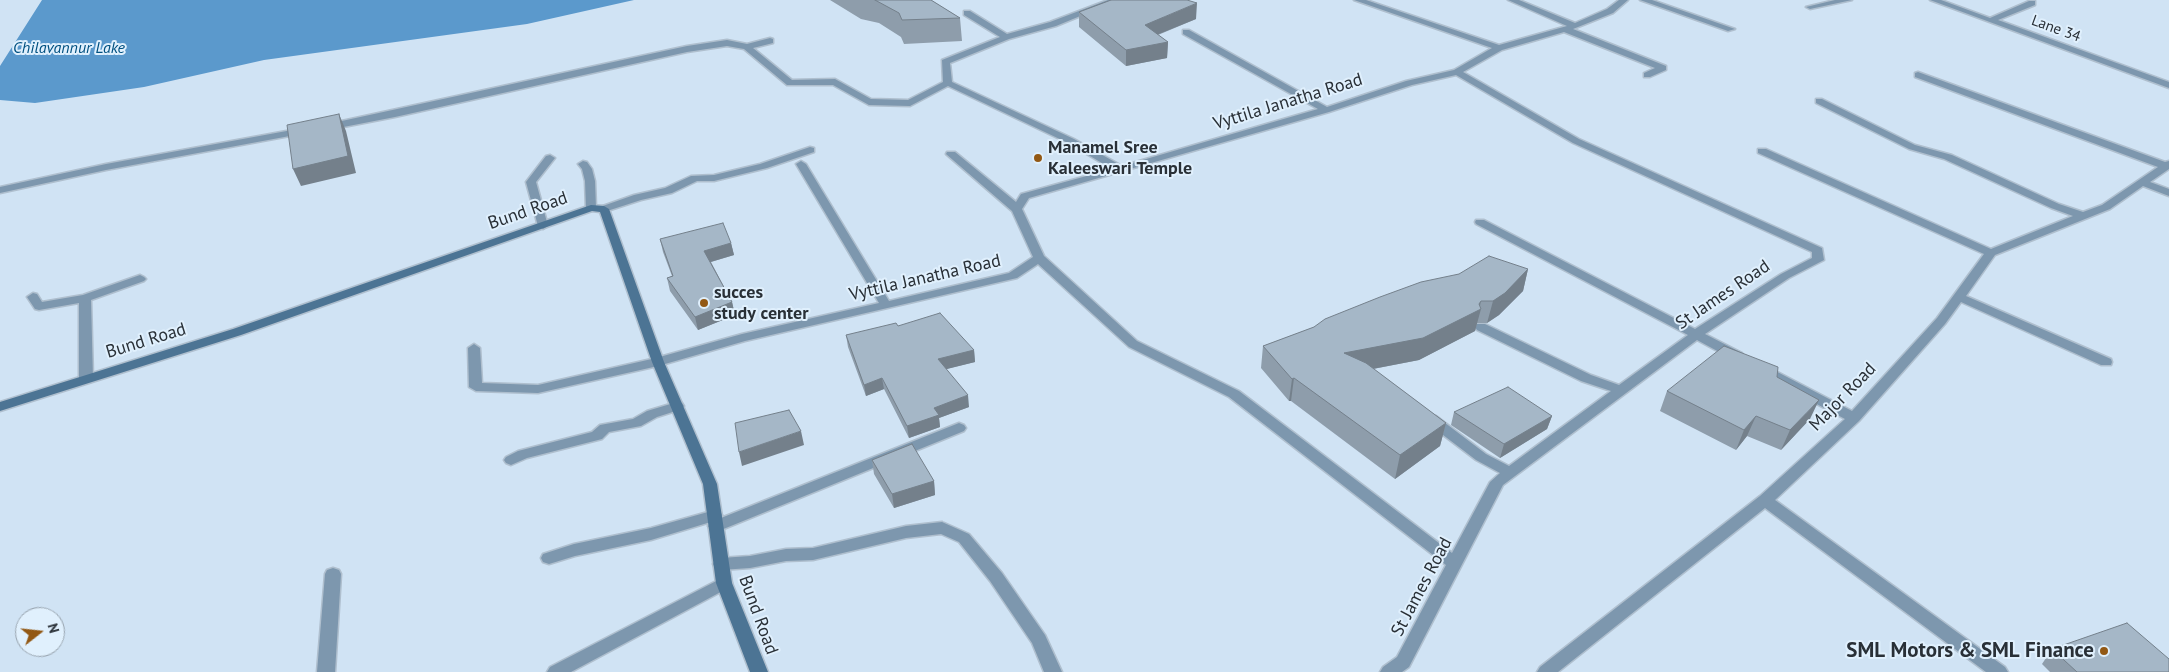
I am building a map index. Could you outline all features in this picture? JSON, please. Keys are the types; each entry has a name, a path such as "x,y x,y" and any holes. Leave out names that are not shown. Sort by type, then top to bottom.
{"street":[{"path":"948,83 945,62 1006,38 1053,24 1115,0"},
{"path":"1358,0 1499,48"},
{"path":"1512,0 1663,68 1647,75"},
{"name":"Vyttila Janatha Road","path":"1017,209 1025,196 1326,110 1409,83 1457,72 1499,48 1570,27 1610,11 1624,0"},
{"path":"1644,0 1731,29"},
{"path":"1810,7 1848,0"},
{"name":"Lane 34","path":"1934,0 2169,85"},
{"path":"1991,20 2032,3"},
{"path":"967,12 1006,38"},
{"path":"1186,32 1246,68 1326,110"},
{"path":"0,190 106,167 396,114 686,49 727,43 747,47 770,41"},
{"path":"747,47 790,83 835,82 869,102 910,103 948,83"},
{"name":"St James Road","path":"1389,672 1403,662 1497,482 1697,334 1784,276 1818,260 1818,250 1576,141 1457,72"},
{"path":"1918,75 2167,165"},
{"path":"948,83 1071,141 1120,170"},
{"path":"1819,101 1912,147 1948,157 2056,206 2083,216"},
{"path":"604,209 638,197 668,190 695,178 714,178 763,166 810,150"},
{"path":"1762,150 1991,253 2106,207 2167,165"},
{"path":"951,154 1017,209 1039,258 1133,344 1234,394 1455,564"},
{"path":"543,226 531,182 550,158"},
{"path":"583,164 587,169 590,181 591,208"},
{"path":"801,164 886,305"},
{"path":"2141,182 2169,193"},
{"name":"Bund Road","path":"0,407 237,332 591,208 604,209 658,362 710,484 724,583 759,672"},
{"path":"1480,222 1697,334 1854,418"},
{"name":"Major Road","path":"1546,672 1765,500 1854,418 1941,321 1991,253"},
{"name":"Vyttila Janatha Road","path":"474,348 476,387 538,389 658,362 742,338 1013,276 1039,258"},
{"path":"33,297 39,306 85,298 140,279"},
{"path":"1960,296 2106,362"},
{"path":"85,298 86,379"},
{"path":"1482,328 1586,378 1620,390"},
{"path":"511,460 523,454 597,436 605,428 636,423 652,414 677,406"},
{"path":"1421,416 1434,420 1456,440 1481,457 1510,472"},
{"path":"549,558 574,550 715,521 960,428"},
{"path":"1765,500 1999,672"},
{"path":"721,564 750,562 786,555 813,554 906,532 942,528 964,538 996,577 1039,640 1053,672"},
{"path":"326,672 333,574"},
{"path":"556,672 724,583"}],"water":[{"name":"Chilavannur Lake","path":"42,0 634,0 527,24 264,60 144,87 35,103 0,100 0,66"}],"building":[{"path":"875,0 931,0 960,18 902,20 899,13"},
{"path":"1111,0 1187,0 1197,3 1145,25 1168,42 1126,50 1079,12"},
{"path":"339,114 348,156 293,169 287,125"},
{"path":"723,223 731,243 704,251 732,302 695,317 667,278 673,276 660,239"},
{"path":"1489,256 1528,269 1505,293 1493,301 1481,301 1479,304 1481,309 1423,338 1344,353 1366,363 1446,423 1400,455 1294,378 1292,379 1263,346 1314,327 1325,319 1380,297 1421,282 1459,274"},
{"path":"940,313 974,350 938,359 968,395 934,408 939,415 907,426 882,378 864,385 846,335 896,323 898,326"},
{"path":"1724,346 1778,367 1777,377 1819,400 1790,430 1756,416 1744,430 1667,391"},
{"path":"1508,387 1552,416 1504,444 1454,412"},
{"path":"789,410 801,431 739,452 735,423"},
{"path":"912,444 934,481 892,494 872,460"},
{"path":"2127,623 2169,659 2169,672 2077,672 2052,649"}],"place":[{"name":"Manamel Sree Kaleeswari Temple","path":"1038,158"},
{"name":"succes study center","path":"704,303"},
{"name":"SML Motors & SML Finance","path":"2104,651"}]}
